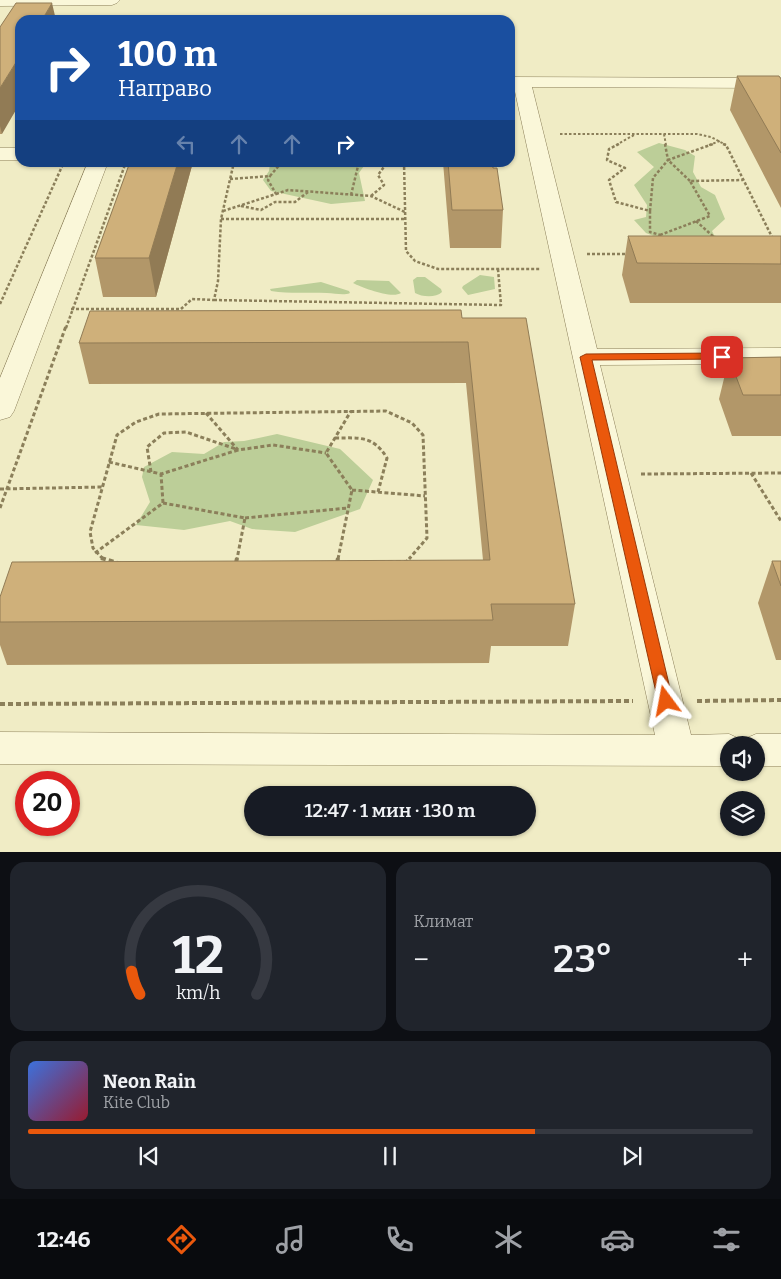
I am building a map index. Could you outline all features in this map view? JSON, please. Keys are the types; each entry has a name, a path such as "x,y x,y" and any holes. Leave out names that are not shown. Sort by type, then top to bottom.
{"street":[{"path":"0,1 112,0 105,15"},
{"path":"677,751 534,134 516,82 781,83"},
{"path":"0,154 15,154"},
{"path":"0,411 8,370 40,309 96,167"},
{"path":"586,357 781,356"},
{"path":"0,748 720,750"},
{"path":"765,750 781,750"}],"path":[{"path":"534,134 697,134 720,141 726,145 772,239 771,244"},
{"path":"635,134 609,149 607,160 625,168 609,180 616,202 650,212"},
{"path":"653,241 660,235 710,216 690,181 668,160 664,134"},
{"path":"660,235 650,232 653,178 668,160 720,141"},
{"path":"0,304 62,167"},
{"path":"0,508 124,167"},
{"path":"214,300 218,281 221,219 233,167"},
{"path":"276,194 268,180 278,167"},
{"path":"351,195 358,167"},
{"path":"371,196 384,185 378,175 384,167"},
{"path":"404,167 406,251 409,256 422,265 438,269 498,268 631,254"},
{"path":"230,179 270,176"},
{"path":"690,181 743,180"},
{"path":"223,211 288,190 371,196 405,212"},
{"path":"239,206 261,210 275,202 296,202 309,191"},
{"path":"221,219 405,219"},
{"path":"696,221 721,243"},
{"path":"40,309 181,309 192,299 501,305 498,268"},
{"path":"386,410 412,423 424,435 427,538 407,562 128,566 112,563 102,559 95,553 90,543 90,532 117,435 128,425 159,414 352,411 386,410"},
{"path":"326,453 352,411"},
{"path":"205,413 238,450"},
{"path":"151,472 147,447 164,433 186,432 238,450"},
{"path":"335,438 368,438 383,449 387,458 378,492"},
{"path":"109,462 161,474 238,450 273,445 326,453 352,490 337,563"},
{"path":"750,473 781,521"},
{"path":"613,474 781,473"},
{"path":"161,474 163,503"},
{"path":"0,489 102,487"},
{"path":"352,490 425,496"},
{"path":"95,553 163,503 245,518 348,508"},
{"path":"236,564 245,518"},
{"path":"0,704 781,700"}],"green space":[{"path":"659,143 685,150 695,156 693,172 701,187 715,195 725,219 712,231 714,235 737,246 667,241 646,233 634,220 646,217 647,205 634,185 654,167 637,152"},
{"path":"270,167 363,167 359,173 365,201 331,204 271,191 263,180"},
{"path":"480,275 494,277 495,289 468,295 462,288 463,286"},
{"path":"417,277 425,277 441,289 442,292 429,296 415,293 413,280"},
{"path":"357,280 389,281 401,293 391,295 363,288 353,283"},
{"path":"321,282 349,291 350,293 285,292 271,291 270,289"},
{"path":"277,434 340,449 373,480 360,509 295,532 252,529 230,521 184,530 136,525 150,502 142,477 144,467 172,452 204,454 224,442 244,441"}],"building":[{"path":"16,3 52,3 45,15 15,15 15,64 0,88 0,27"},
{"path":"737,76 779,76 781,79 781,153"},
{"path":"128,167 176,167 149,258 95,258"},
{"path":"448,167 497,168 503,210 452,210"},
{"path":"628,236 781,236 781,264 637,263"},
{"path":"461,310 462,318 526,318 575,604 491,604 493,620 0,622 0,597 12,562 490,560 468,342 79,343 90,311"},
{"path":"781,357 781,395 743,395 729,358"},
{"path":"772,561 781,561 781,586"}],"route":[{"path":"666,701 586,357 722,357"}]}
